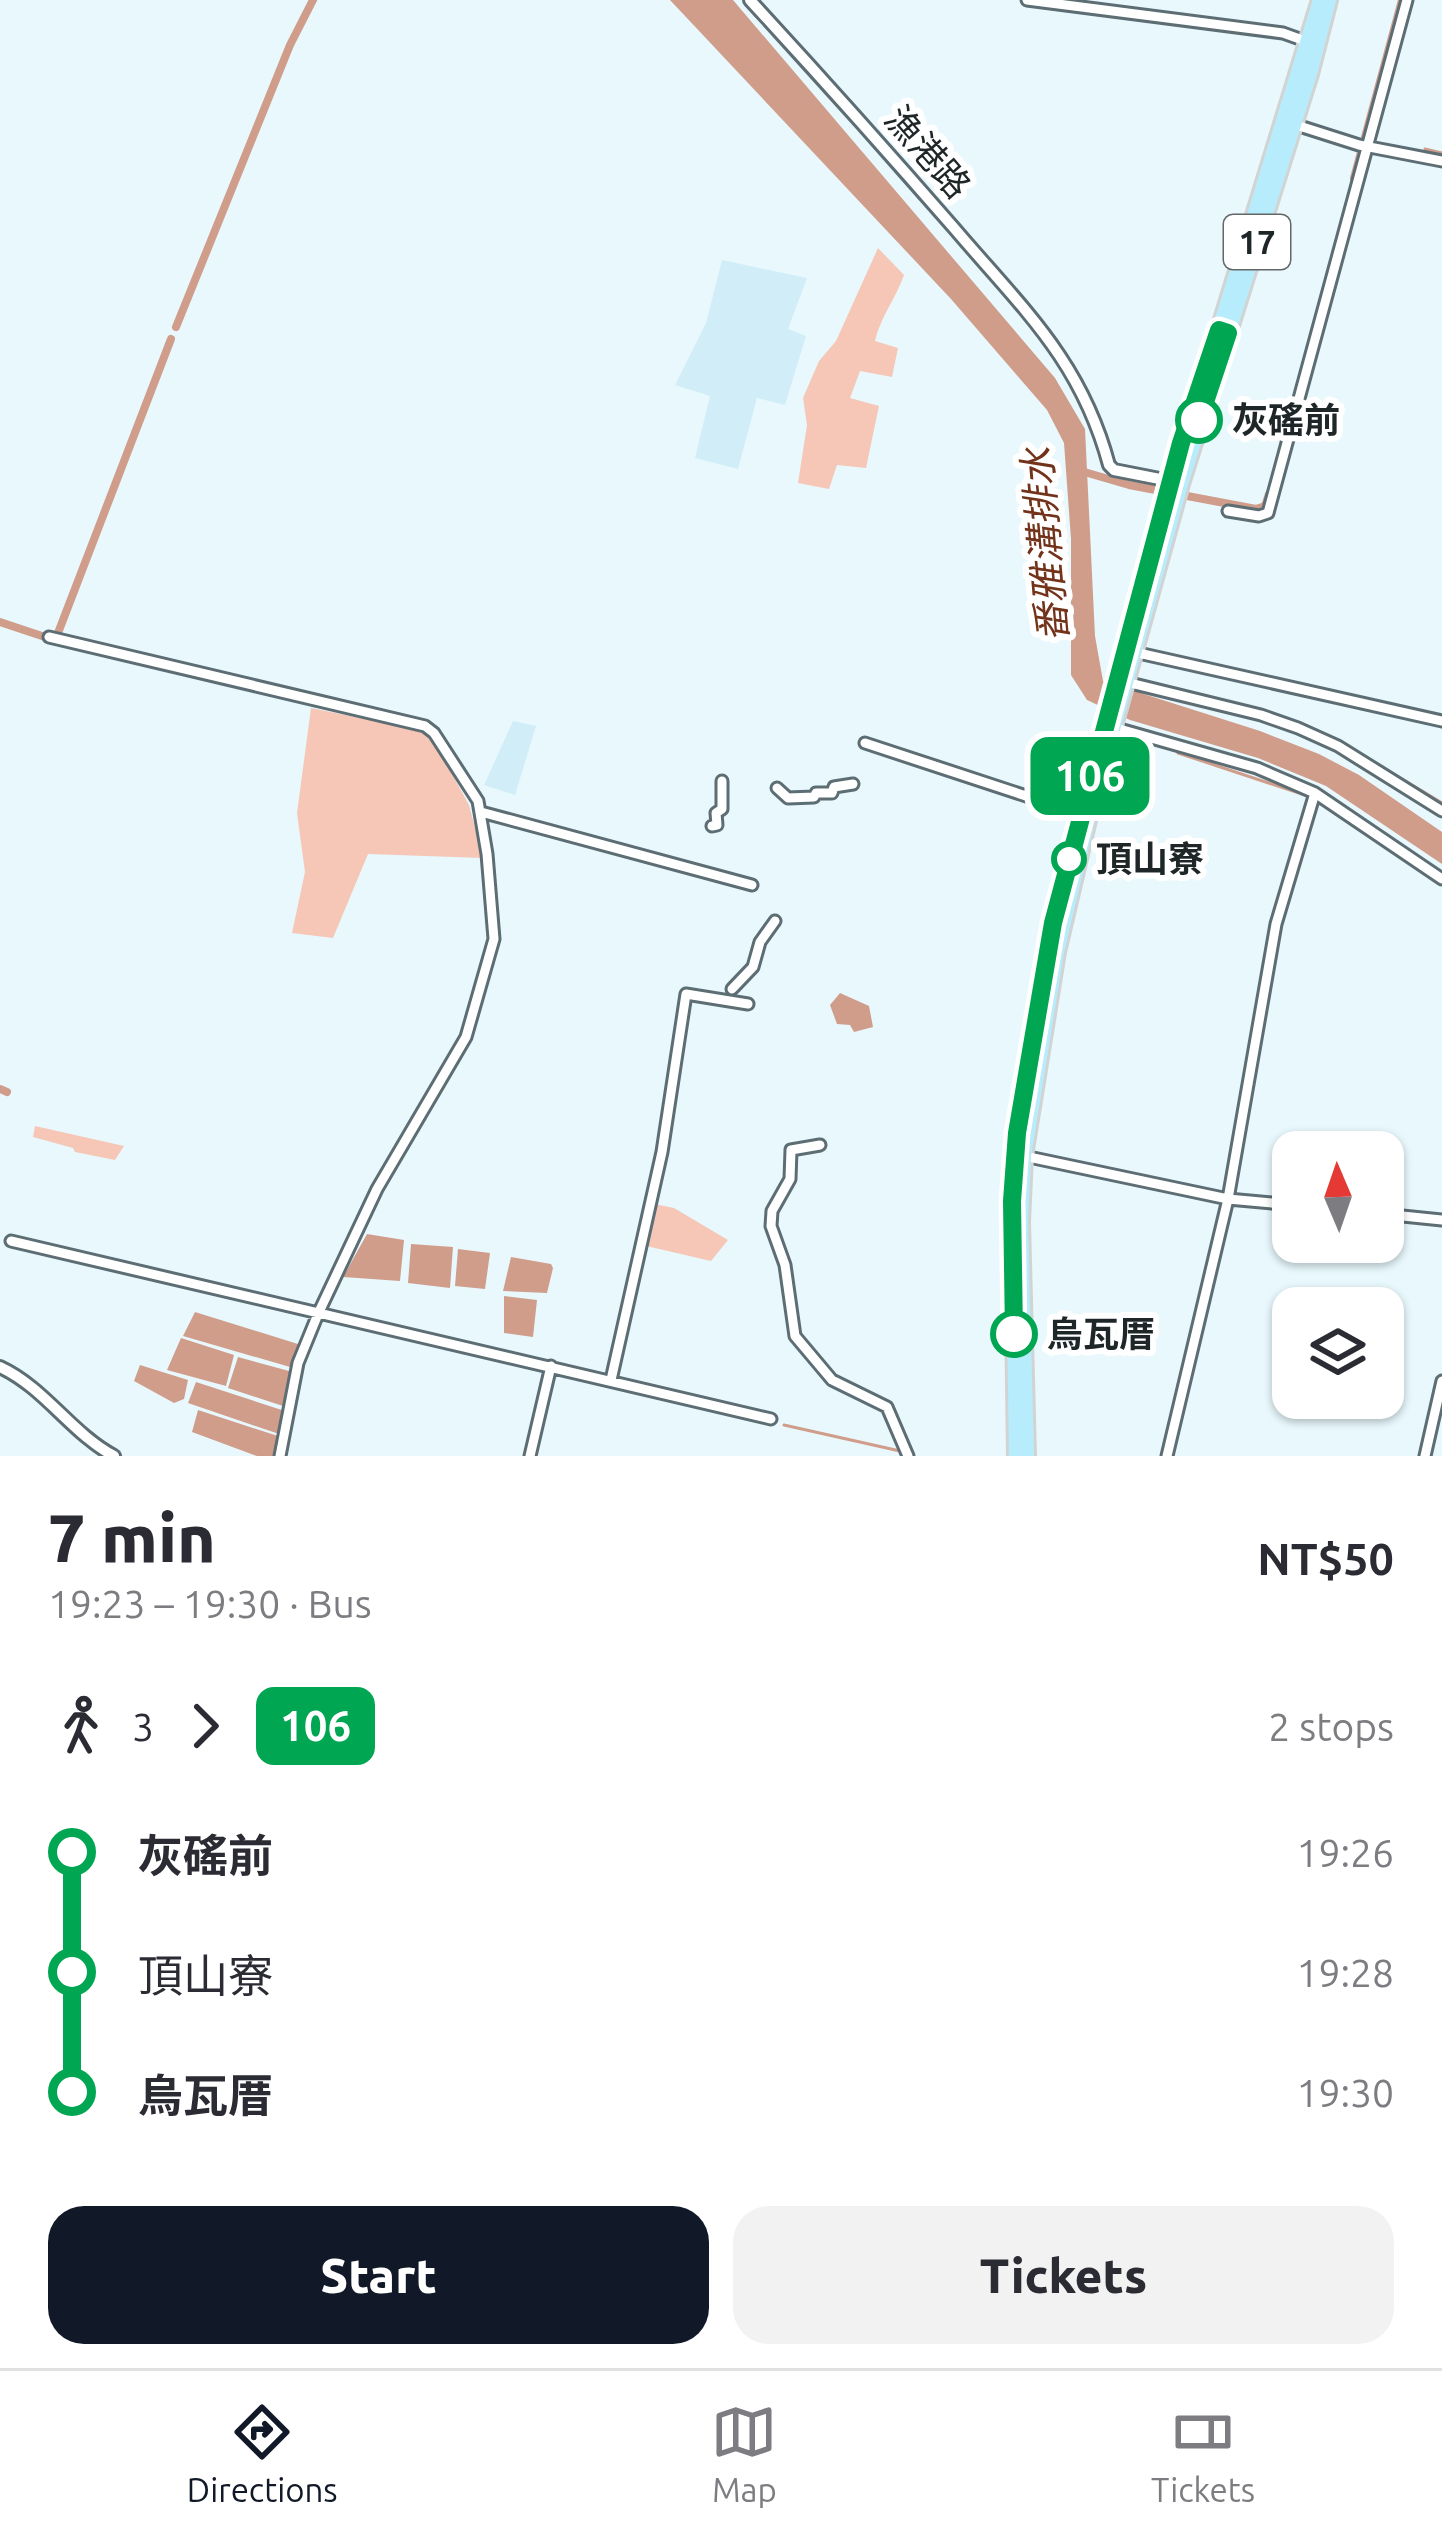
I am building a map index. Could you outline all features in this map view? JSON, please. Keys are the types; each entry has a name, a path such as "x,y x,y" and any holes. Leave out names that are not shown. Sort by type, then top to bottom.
{"main road":[{"name":"17","path":"1314,43 1319,0"},
{"name":"17","path":"1016,1456 1012,1201 1017,1133 1053,923 1171,499 1329,0"},
{"name":"17","path":"1121,683 1134,652 1171,499"},
{"name":"17","path":"1027,1456 1024,1156 1084,815"}],"street":[{"name":"漁港路","path":"750,0 870,130 1057,348 1097,420 1109,465 1176,483"},
{"path":"1027,0 1283,33 1314,43"},
{"path":"1228,511 1268,513 1407,0"},
{"path":"1289,123 1370,147 1442,161"},
{"path":"50,637 424,726 440,741 481,812 494,939 466,1036 377,1189 318,1314 298,1363 280,1456"},
{"path":"1134,652 1442,721"},
{"path":"1121,683 1298,728 1338,746 1442,811"},
{"path":"1109,724 1257,768 1315,793 1442,879"},
{"path":"865,743 1084,815"},
{"path":"712,826 717,825 716,813 722,809 722,781"},
{"path":"777,788 788,798 801,798 854,784"},
{"path":"1166,1456 1228,1198 1276,925 1315,793"},
{"path":"481,812 752,886"},
{"path":"733,989 748,975 760,942 775,922"},
{"path":"611,1380 662,1152 686,994 748,1004"},
{"path":"820,1145 791,1150 790,1179 772,1211 771,1226 784,1265 795,1336 832,1380 887,1407 908,1456"},
{"path":"1024,1156 1272,1203"},
{"path":"1404,1216 1442,1220"},
{"path":"10,1241 771,1419"},
{"path":"530,1456 551,1366"},
{"path":"0,1367 26,1379 114,1456"},
{"path":"1425,1456 1442,1381"}],"shaded area":[{"path":"670,0 733,0 1055,378 1085,429 1095,636 1103,681 1260,731 1359,775 1442,832 1442,864 1326,786 1258,758 1130,720 1087,700 1071,675 1071,539 1064,443 1047,410 951,299"},
{"path":"878,248 904,275 875,341 898,348 892,377 860,371 850,398 879,406 866,468 837,465 829,489 798,483 807,425 803,398 819,361 836,341"},
{"path":"722,260 807,278 788,329 806,336 785,405 757,398 738,469 695,458 710,396 675,385 706,323"},
{"path":"311,708 429,732 469,805 483,858 368,854 333,938 292,933 305,872 297,813"},
{"path":"513,721 536,726 515,795 484,785"},
{"path":"840,993 869,1006 873,1027 854,1032 850,1025 837,1024 830,1005"},
{"path":"35,1126 124,1146 115,1160 75,1152 33,1137"},
{"path":"654,1204 674,1208 728,1240 711,1261 642,1245"},
{"path":"367,1234 404,1240 400,1281 343,1277"},
{"path":"411,1244 453,1247 450,1288 408,1283"},
{"path":"458,1249 490,1253 485,1289 455,1286"},
{"path":"511,1257 551,1264 547,1293 503,1291"},
{"path":"504,1296 537,1300 533,1337 504,1333"},
{"path":"195,1312 301,1345 297,1369 183,1336"},
{"path":"181,1338 234,1355 226,1386 167,1370"},
{"path":"238,1357 289,1371 286,1407 228,1388"},
{"path":"140,1365 188,1380 184,1399 174,1403 134,1381"},
{"path":"196,1382 288,1412 282,1435 188,1403"},
{"path":"198,1410 284,1438 280,1456 257,1456 192,1432"}],"waterway":[{"path":"176,327 290,45 313,0"},
{"path":"1354,178 1402,0"},
{"path":"1425,149 1442,153"},
{"path":"58,633 171,339"},
{"name":"番雅溝排水","path":"1081,471 1256,509 1265,506 1269,494"},
{"path":"0,622 48,638"},
{"path":"1178,753 1311,797"},
{"path":"1359,753 1442,803"},
{"path":"0,1089 7,1092"},
{"path":"784,1425 900,1451"}],"bus line":[{"name":"106","path":"1014,1334 1012,1201 1017,1133 1053,923 1181,443 1219,330 1228,333 1199,420"}],"place":[{"name":"灰磘前","path":"1199,420"},
{"name":"頂山寮","path":"1069,859"},
{"name":"烏瓦厝","path":"1014,1334"}]}
